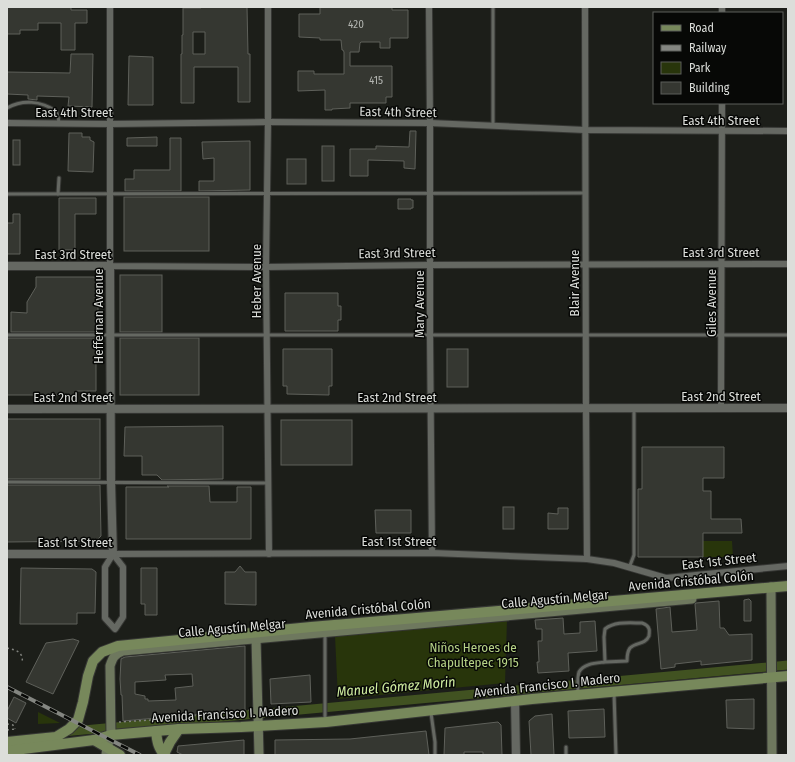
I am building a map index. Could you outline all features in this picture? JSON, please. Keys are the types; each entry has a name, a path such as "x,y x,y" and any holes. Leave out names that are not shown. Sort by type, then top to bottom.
{"main road":[{"name":"Avenida Cristóbal Colón","path":"7,742 56,737 69,730 78,720 93,661 102,652 118,646 311,627 788,586"},
{"path":"771,587 772,755"},
{"name":"Calle Agustín Melgar","path":"107,752 112,723 110,666 112,658 123,651 698,598 716,592"},
{"path":"256,638 259,755"},
{"name":"Avenida Francisco I. Madero","path":"7,751 33,752 94,740 111,735 179,729 326,722 578,694 788,676"},
{"path":"164,755 170,742 179,729"},
{"path":"156,731 160,749 164,755"},
{"path":"94,740 107,752 120,755"}],"street":[{"name":"Heffernan Avenue","path":"110,7 110,408 113,554 105,567 105,618 115,629 123,617 123,567 113,554"},
{"name":"Heber Avenue","path":"268,7 266,267 269,554"},
{"name":"Mary Avenue","path":"429,7 429,265 432,553"},
{"name":"Blair Avenue","path":"586,7 585,264 587,559"},
{"name":"Giles Avenue","path":"721,408 722,104"},
{"name":"East 4th Street","path":"7,123 430,123 585,130 788,131"},
{"name":"East 3rd Street","path":"7,266 266,267 788,264"},
{"name":"East 2nd Street","path":"7,409 788,408"},
{"name":"East 1st Street","path":"7,554 432,553 587,559 614,563 666,578 788,566"},
{"path":"515,701 516,755"}],"lane":[{"path":"493,7 493,126"},
{"path":"7,108 18,103 26,102 42,104 56,111 59,123"},
{"path":"58,194 59,178"},
{"path":"7,194 585,193"},
{"path":"7,335 788,335"},
{"path":"629,568 634,555 634,408"},
{"path":"7,482 268,483"},
{"path":"578,694 579,672 583,668 589,665 605,662 627,661 627,653 630,649 633,646 644,643 647,639 650,632 649,627 642,623 617,624 608,626 605,629 604,637 605,662"},
{"path":"325,633 326,722"},
{"path":"614,691 616,755"},
{"path":"431,710 435,755"},
{"path":"566,747 566,755"}],"path":[{"path":"7,648 20,653 22,656 22,663"},
{"path":"112,723 258,709"},
{"path":"7,724 13,725 15,729 7,730"}],"green space":[{"path":"703,541 732,541 733,557 703,557"},
{"name":"Niños Heroes de Chapultepec 1915","path":"507,619 505,683 338,699 335,636"},
{"path":"38,712 60,723 38,724"}],"building":[{"path":"7,7 71,7 71,10 87,10 87,23 75,23 75,50 61,50 61,23 38,23 38,30 20,30 20,34 7,34"},
{"path":"247,7 248,54 250,54 250,102 238,102 238,67 194,67 194,103 181,103 183,8","holes":["193,32 205,32 205,54 193,54"]},
{"path":"320,7 392,7 392,10 408,10 408,38 390,38 390,48 380,48 380,42 361,42 359,52 350,52 350,66 392,66 392,97 386,97 386,103 350,103 350,108 325,110 325,90 298,91 298,71 314,71 314,74 344,74 344,52 342,50 341,40 320,40 320,38 299,37 299,14 320,14"},
{"path":"71,54 93,54 92,107 68,106 69,97 37,96 37,100 28,99 28,95 7,94 7,72 70,73"},
{"path":"129,56 153,57 153,105 128,105"},
{"path":"410,131 416,131 415,169 404,168 404,161 368,160 368,176 350,176 350,149 376,149 376,146 409,147"},
{"path":"69,133 82,133 82,137 90,137 90,140 94,142 93,172 68,171"},
{"path":"157,137 157,146 127,146 127,138"},
{"path":"170,138 181,138 181,191 125,191 125,179 134,179 134,170 170,170"},
{"path":"13,140 20,140 20,165 13,165"},
{"path":"250,141 250,190 199,191 199,181 214,181 214,158 203,159 202,142"},
{"path":"322,146 334,146 334,181 322,181"},
{"path":"287,159 306,159 306,184 287,184"},
{"path":"124,197 209,197 209,251 124,251"},
{"path":"59,198 96,198 96,214 75,214 75,250 59,250"},
{"path":"398,199 413,200 413,208 398,209"},
{"path":"13,214 20,214 20,254 7,254 7,223 13,223"},
{"path":"120,275 162,275 162,332 120,332"},
{"path":"36,277 98,277 98,332 11,332 11,312 27,313 27,302 36,287"},
{"path":"285,293 338,293 338,306 341,306 341,320 338,320 338,331 285,331"},
{"path":"7,338 96,338 96,391 77,391 77,395 7,395"},
{"path":"120,338 199,338 199,395 120,395"},
{"path":"283,349 332,349 332,386 329,386 329,395 287,394 287,386 283,386"},
{"path":"447,349 468,349 468,387 447,387"},
{"path":"7,419 100,419 100,479 7,479"},
{"path":"281,420 352,420 352,465 281,465"},
{"path":"223,426 223,479 162,480 157,475 142,475 142,456 124,456 125,427"},
{"path":"642,447 724,447 724,478 703,478 703,491 711,491 711,519 741,519 742,533 703,533 703,557 638,557 638,489 642,489"},
{"path":"7,485 100,485 101,536 96,541 7,542"},
{"path":"167,486 209,486 210,502 237,502 237,487 251,487 251,539 126,539 126,487 169,487"},
{"path":"503,507 514,507 514,529 503,529"},
{"path":"558,508 568,508 568,529 548,529 548,513 558,514"},
{"path":"375,510 411,510 411,533 376,533"},
{"path":"240,566 245,572 256,572 256,605 225,604 225,572 235,572"},
{"path":"21,568 92,569 96,572 95,613 77,613 77,624 20,624"},
{"path":"141,568 157,568 157,615 145,615 145,604 141,604"},
{"path":"749,599 751,601 751,621 744,621 744,600"},
{"path":"719,601 720,628 724,628 729,635 752,634 752,660 701,665 701,661 675,664 675,667 661,669 656,609 670,607 672,632 697,630 695,604"},
{"path":"563,618 564,634 580,633 580,622 595,621 597,651 568,653 569,671 538,673 538,641 542,641 542,629 536,629 535,620"},
{"path":"73,639 79,641 53,694 26,682 46,643"},
{"path":"245,646 245,710 123,721 120,679 121,659 125,657","holes":["192,674 193,686 175,688 176,700 148,701 148,699 145,699 145,696 135,694 135,682 166,680 165,675"]},
{"path":"310,675 311,702 271,704 270,679"},
{"path":"14,697 26,703 16,723 7,718 7,711"},
{"path":"754,699 754,729 727,728 726,700"},
{"path":"604,709 605,737 569,738 568,711"},
{"path":"552,714 554,755 531,755 529,721 535,716"},
{"path":"498,722 501,725 502,755 483,755 483,752 464,752 464,755 444,755 445,728"},
{"path":"426,731 429,755 275,755 275,740 350,739"},
{"path":"244,740 244,755 183,755 177,752 178,746"}],"waterway":[{"name":"Manuel Gómez Morin","path":"62,732 788,665"}],"railway":[{"path":"7,687 140,755"}]}
